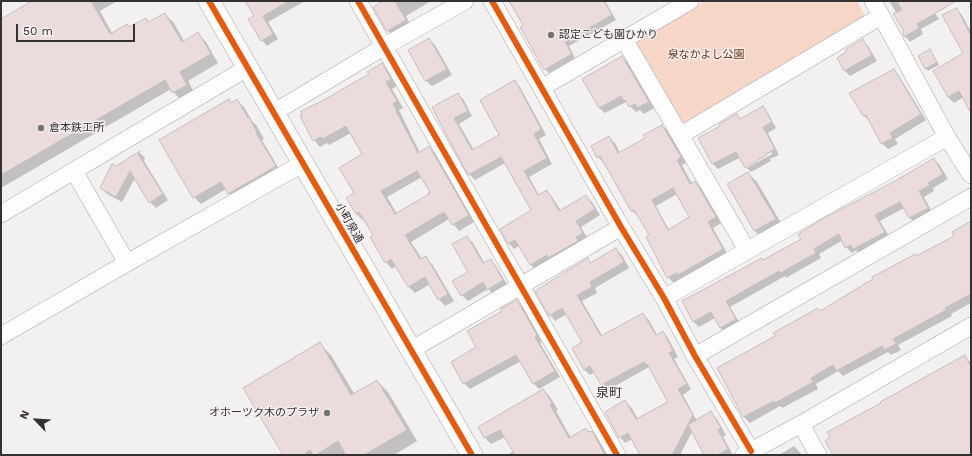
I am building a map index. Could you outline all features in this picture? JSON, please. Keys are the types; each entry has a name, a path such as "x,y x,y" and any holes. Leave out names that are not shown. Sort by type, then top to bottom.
{"street":[{"name":"小町泉通","path":"209,1 302,164 472,455"},
{"path":"358,1 617,455"},
{"path":"273,112 465,1"},
{"path":"492,1 664,298 747,453 801,424 971,326"},
{"path":"543,87 690,1"},
{"path":"873,1 947,136 971,175"},
{"path":"681,135 881,16"},
{"path":"624,39 747,250"},
{"path":"1,214 247,68"},
{"path":"664,298 947,136"},
{"path":"1,336 302,164"},
{"path":"74,171 127,263"},
{"path":"695,356 971,197"},
{"path":"410,350 621,226"},
{"path":"801,424 818,455"}],"green space":[{"name":"泉なかよし公園","path":"705,1 857,1 865,16 682,124 633,42"}],"building":[{"name":"倉本鉄工所","path":"32,1 91,1 110,34 127,24 129,27 146,18 148,22 165,13 182,42 198,32 211,54 180,72 187,85 172,93 165,80 1,175 1,19"},
{"path":"245,1 289,1 263,16 273,34 261,41 248,19 254,16"},
{"path":"383,1 395,1 406,20 387,31 373,7"},
{"name":"認定こども園ひかり","path":"509,1 604,1 612,15 565,42 572,54 544,70 520,27 523,25"},
{"path":"897,1 956,1 917,24 919,28 904,37 903,30 893,14 902,10"},
{"path":"957,8 971,36 971,113 959,91 948,97 933,71 963,53 942,15"},
{"path":"429,38 447,69 425,81 408,50"},
{"path":"863,39 872,55 844,71 837,58 846,52 845,50"},
{"path":"930,49 937,62 925,69 918,56"},
{"path":"622,56 649,102 637,108 635,104 629,107 621,96 599,108 582,79"},
{"path":"382,63 391,79 386,82 397,101 393,104 418,153 429,146 469,215 452,225 444,212 405,235 420,259 426,256 448,294 438,300 425,277 408,287 391,259 385,263 370,237 373,235 359,212 356,214 346,198 354,193 339,168 362,154 346,126 322,139 321,137 313,141 300,116 302,115 301,111 369,74 367,72","holes":["417,171 430,192 395,214 381,191"]},
{"path":"894,69 921,114 890,133 893,138 881,144 866,115 863,116 849,93"},
{"path":"515,80 541,129 534,134 547,158 524,171 538,195 547,190 559,211 586,195 595,209 576,221 583,233 576,237 578,241 548,258 547,255 530,265 515,240 508,244 500,229 531,210 501,157 468,175 432,107 458,93 468,111 454,118 472,150 499,135 480,100"},
{"path":"229,99 231,103 237,99 248,118 249,117 257,132 256,133 276,166 228,194 221,182 193,198 159,140"},
{"path":"763,106 772,122 763,127 775,149 745,168 736,152 712,164 698,138 720,126 719,124 737,114 740,119"},
{"path":"662,125 681,157 677,160 690,184 695,181 716,217 708,222 723,249 678,275 677,273 667,278 646,237 649,235 634,210 631,211 600,156 597,158 591,146 609,136 618,153 645,138 643,135","holes":["673,188 689,217 668,230 652,200"]},
{"path":"140,151 138,154 163,194 149,203 130,171 116,197 100,188 112,164 116,166"},
{"path":"934,158 943,174 928,183 930,185 919,191 928,208 909,218 900,202 875,215 885,232 878,236 853,249 851,245 845,248 839,234 814,249 816,253 780,273 779,271 726,301 736,319 720,328 711,312 693,322 682,301 801,239 798,234 824,218 895,181"},
{"path":"748,172 776,219 754,231 727,184"},
{"path":"971,221 971,294 945,308 946,310 893,339 896,344 884,350 882,346 836,371 833,365 811,378 813,382 775,403 774,401 743,417 717,368 775,336 773,333 818,308 820,311 873,279 872,277 915,254 916,256 954,236 952,232"},
{"path":"467,236 483,263 491,259 503,280 487,290 483,282 461,296 452,281 468,272 452,244"},
{"path":"616,248 624,262 590,282 592,287 577,295 601,336 643,313 656,335 663,331 673,351 669,353 687,384 678,389 693,415 672,455 640,455 628,433 619,438 605,412 625,400 636,419 668,402 647,364 646,365 644,362 601,385 590,366 584,370 572,348 582,342 562,308 549,316 535,291 588,258 590,263"},
{"path":"517,300 537,335 535,337 555,371 533,384 516,355 463,384 451,362 476,347 467,331 502,311 501,309"},
{"name":"オホーツク木のプラザ","path":"320,342 351,395 377,380 407,430 364,455 346,455 338,441 316,455 313,455 310,450 303,455 283,455 243,388"},
{"path":"965,355 971,367 971,455 833,455 825,441 830,437 827,432"},
{"path":"543,389 552,403 550,405 569,438 586,428 588,432 592,431 605,455 515,455 500,430 484,438 478,427"},
{"path":"711,411 721,428 718,430 728,449 718,455 704,455 688,425"}],"cycle path":[{"path":"209,1 472,455"},
{"path":"358,1 617,455"},
{"path":"492,1 751,451"}],"place":[{"name":"認定こども園ひかり","path":"551,35"},
{"name":"倉本鉄工所","path":"41,128"},
{"name":"オホーツク木のプラザ","path":"327,413"}],"district":[{"name":"泉町","path":"609,393"}]}
